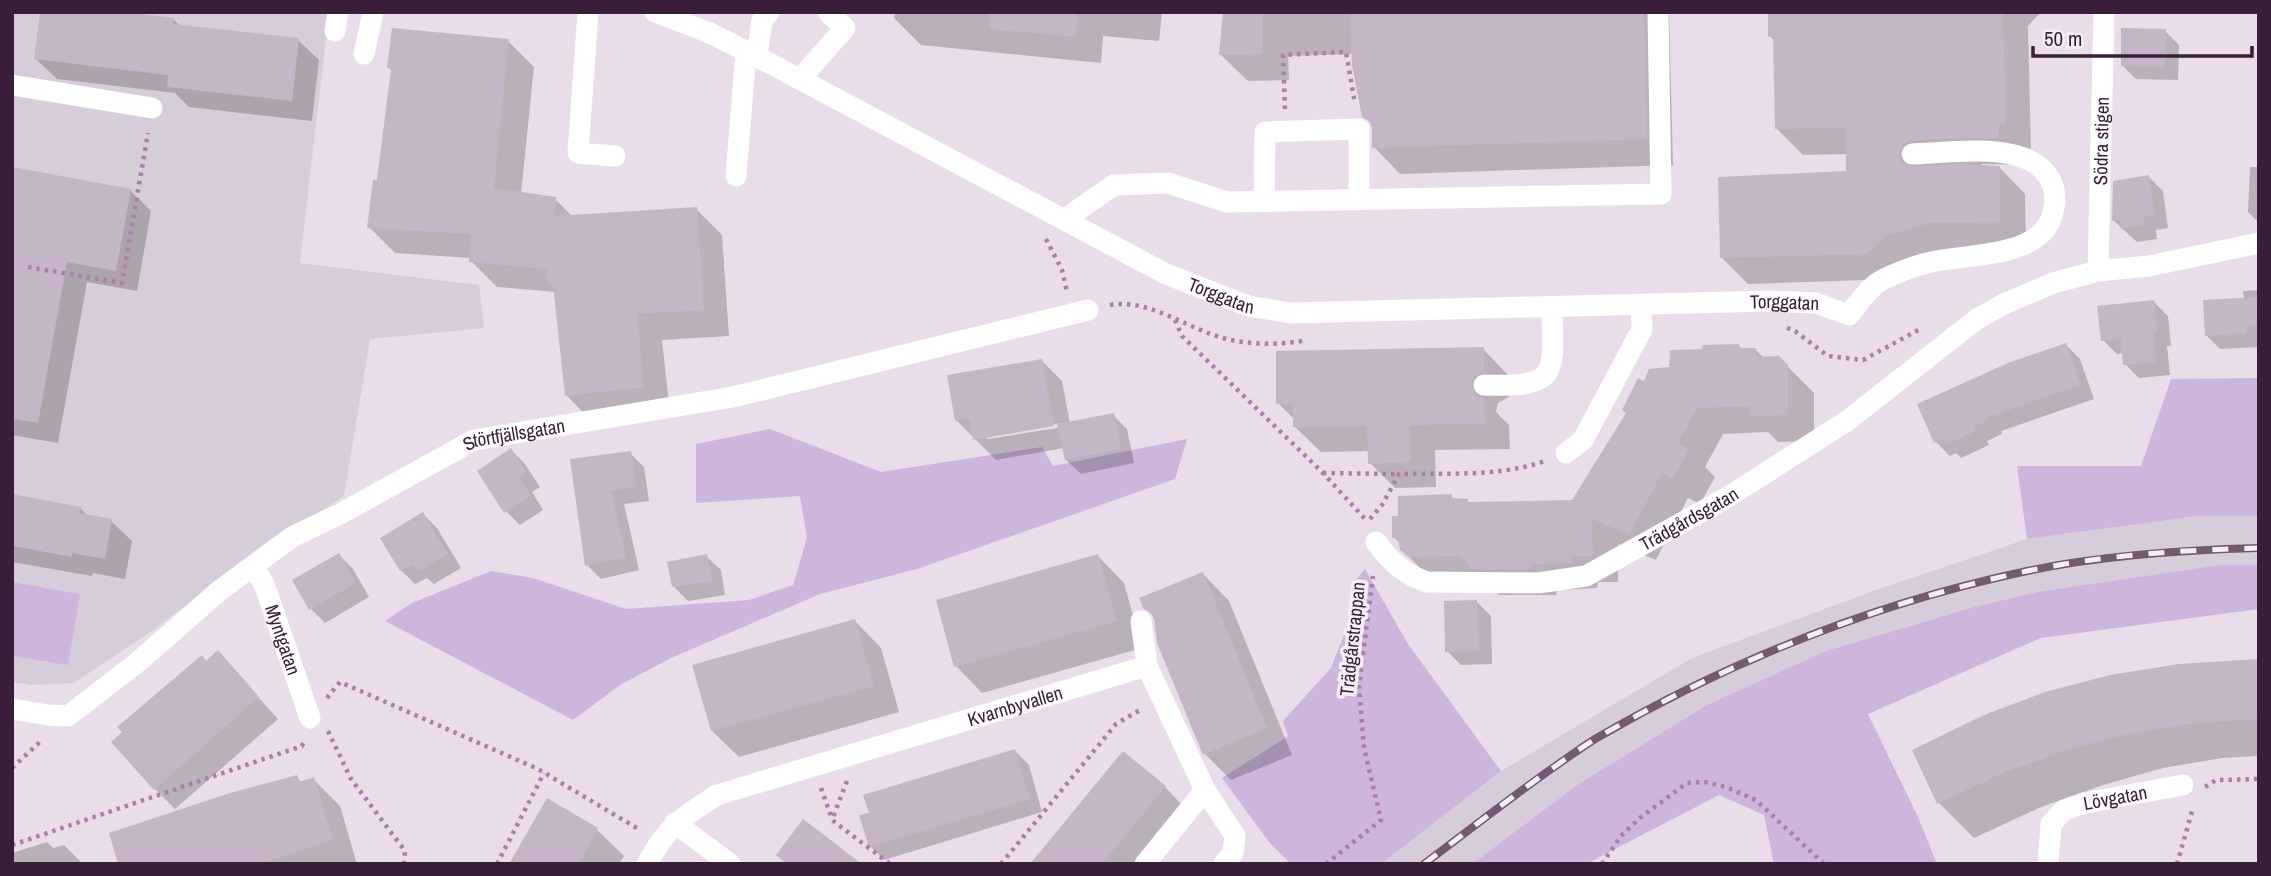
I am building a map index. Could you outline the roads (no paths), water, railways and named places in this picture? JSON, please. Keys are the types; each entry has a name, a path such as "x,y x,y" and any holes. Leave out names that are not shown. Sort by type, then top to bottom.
{"street":[{"path":"364,54 373,12"},
{"path":"587,12 578,153 615,156"},
{"name":"Torggatan","path":"655,12 710,33 752,54 1166,274 1248,306 1291,313 1641,304 1816,303 1849,315 1878,283 1927,263 1999,252 2029,242 2046,229 2055,199 2053,183 2042,167 2028,158 1999,151 1912,154"},
{"path":"736,176 752,54 762,20 769,12"},
{"path":"800,79 845,28 828,12"},
{"path":"1065,219 1114,185 1168,183 1227,202 1661,194 1658,12"},
{"name":"Södra stigen","path":"2098,271 2104,12"},
{"path":"12,85 152,108"},
{"path":"1264,201 1265,132 1359,130 1359,198"},
{"name":"Trädgårdsgatan","path":"1376,542 1410,577 1427,582 1538,583 1586,576 1728,497 1847,421 1977,319 2004,304 2053,283 2098,271 2149,266 2259,243"},
{"path":"1566,453 1583,440 1642,330 1641,304"},
{"path":"1484,385 1530,385 1541,380 1552,360 1552,308"},
{"name":"Störtfjällsgatan","path":"12,709 68,716 138,662 219,590 292,537 342,513 474,440 733,397 1088,310"},
{"name":"Myntgatan","path":"253,566 264,584 310,718"},
{"path":"1141,621 1147,666 1160,698 1205,790 1235,836 1233,853 1224,864"},
{"name":"Kvarnbyvallen","path":"647,864 659,841 675,823 717,795 1147,666"},
{"path":"1145,864 1205,790"},
{"name":"Lövgatan","path":"2048,864 2051,824 2064,810 2085,803 2193,792"},
{"path":"675,823 730,864"}],"railway":[{"path":"1424,864 1531,783 1595,739 1698,684 1805,638 1915,600 2027,571 2143,554 2259,548"}]}
